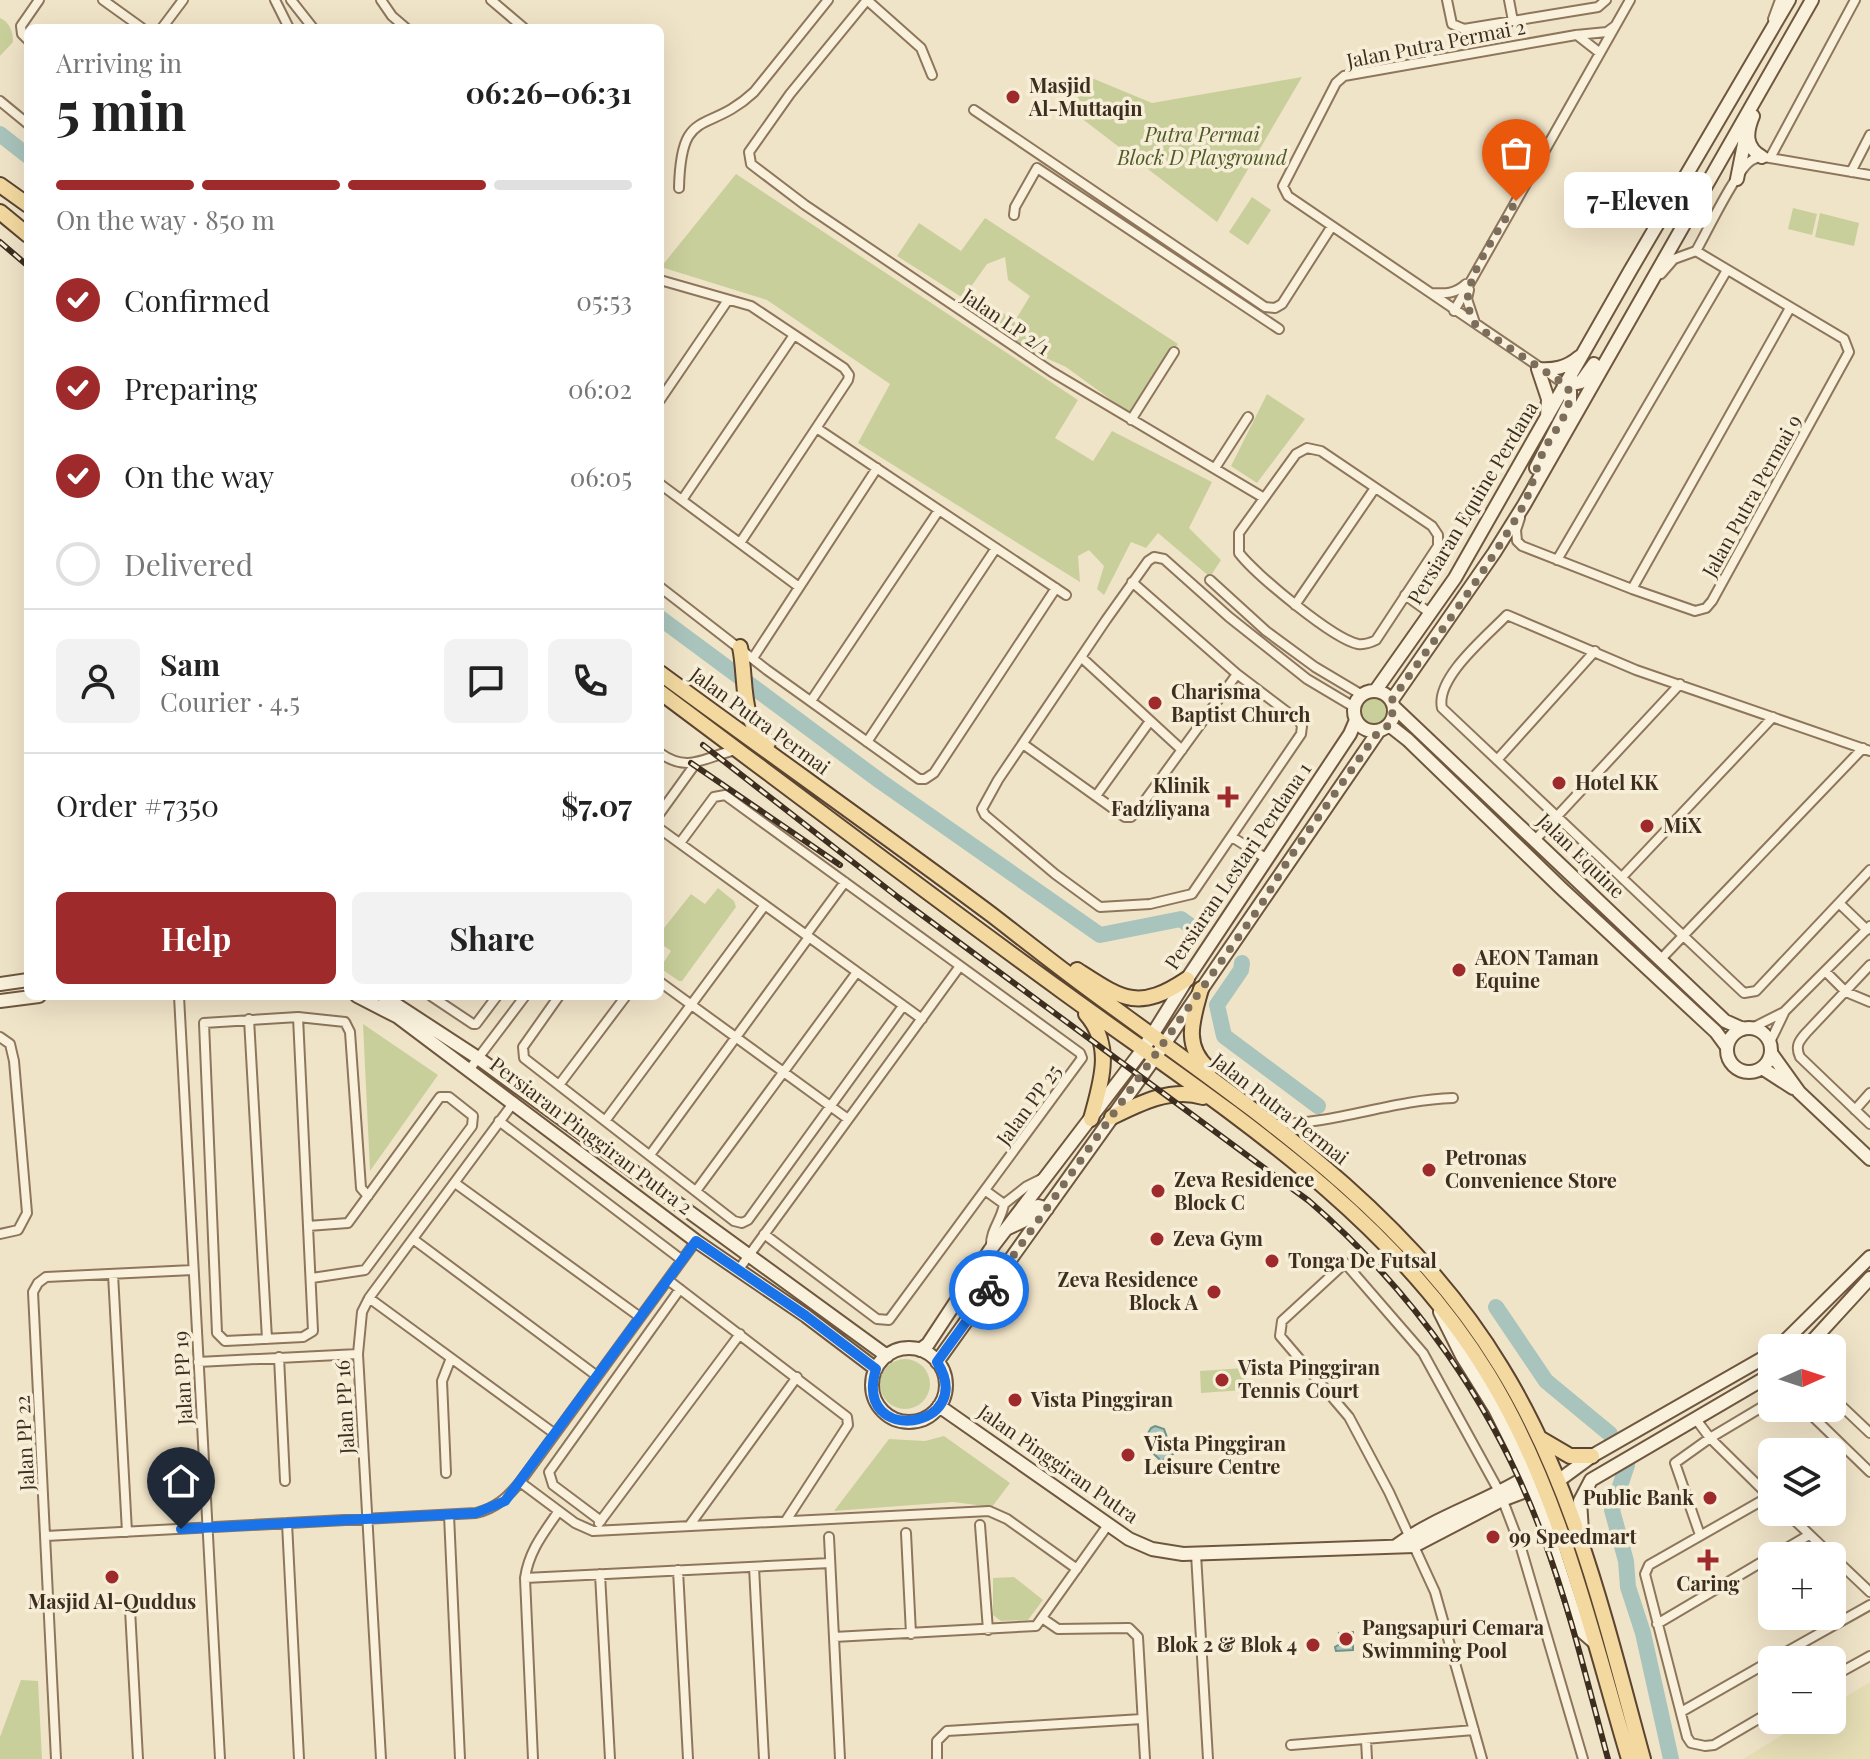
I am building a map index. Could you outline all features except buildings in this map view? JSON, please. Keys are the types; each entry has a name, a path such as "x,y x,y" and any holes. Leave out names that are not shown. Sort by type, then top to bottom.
{"main road":[{"path":"0,185 24,202"},
{"path":"0,212 24,232"},
{"path":"740,647 748,660 744,701 759,736 832,791 865,823"},
{"name":"Jalan Putra Permai","path":"664,676 1021,938 1154,1046 1211,1099 1292,1159 1375,1232 1436,1301 1479,1360 1503,1400 1551,1500 1629,1759"},
{"name":"Jalan Putra Permai","path":"664,695 1069,996 1154,1046 1249,1108 1353,1192 1431,1272 1501,1366 1540,1439 1588,1561 1643,1759"},
{"path":"1021,938 1065,961 1115,994 1133,999 1167,992 1187,979"},
{"path":"1201,989 1191,1023 1194,1050 1200,1061 1241,1095 1249,1108"},
{"path":"1069,996 1095,1025 1101,1038 1103,1074 1091,1119"},
{"path":"1112,1117 1140,1102 1168,1095 1190,1092 1211,1099"},
{"path":"1540,1439 1570,1456 1592,1456"},
{"path":"1551,1500 1552,1490 1558,1481"}],"street":[{"path":"24,35 20,30 39,0"},
{"path":"103,0 136,24"},
{"path":"165,24 183,0"},
{"path":"275,0 287,24"},
{"path":"291,0 310,24"},
{"path":"381,0 401,24"},
{"path":"491,0 519,24"},
{"path":"679,188 687,134 698,125 742,103 754,92 828,0"},
{"path":"867,0 921,48 932,75"},
{"name":"Jalan LP 2/1","path":"867,0 790,94 749,152 751,164 794,197 1052,372 1264,498"},
{"path":"1447,0 1452,24 1457,28 1598,7 1606,0"},
{"path":"1509,0 1513,21"},
{"path":"1572,0 1574,11"},
{"path":"1454,311 1630,0"},
{"path":"1765,42 1780,0"},
{"name":"Persiaran Equine Perdana","path":"1376,690 1455,578 1789,0"},
{"name":"Persiaran Equine Perdana","path":"1393,704 1526,500 1812,0"},
{"path":"1766,157 1855,0"},
{"name":"Jalan Putra Permai 2","path":"1566,385 1538,369 1288,196 1283,186 1336,83 1352,74 1607,32 1615,26"},
{"path":"1576,35 1600,53"},
{"path":"1428,45 1430,61"},
{"path":"1737,179 1747,131 1766,79"},
{"path":"0,101 24,121"},
{"path":"974,110 1265,307 1275,308 1282,304 1332,226"},
{"path":"1747,131 1753,152 1766,157 1870,175"},
{"path":"1851,172 1870,135"},
{"path":"1645,289 1674,259 1696,251 1746,165 1753,159 1766,157"},
{"path":"1014,215 1015,207 1037,168 1279,329"},
{"name":"Jalan Putra Permai 9","path":"1522,546 1689,609 1702,610 1712,601 1849,352 1844,339 1696,251"},
{"path":"1557,560 1727,270"},
{"path":"1428,292 1447,294 1458,291 1473,278"},
{"path":"1473,278 1467,299 1476,326"},
{"path":"664,281 751,306 844,368 849,375 818,429 740,543"},
{"path":"664,394 728,300"},
{"path":"1632,589 1790,308"},
{"path":"1566,385 1576,385 1584,379 1611,336 1631,313"},
{"path":"682,500 794,335"},
{"path":"1547,420 1548,399 1538,369 1554,369 1570,364 1586,351"},
{"path":"1131,420 1174,352"},
{"path":"1522,546 1517,541 1516,530 1544,449 1570,402 1570,391 1566,385"},
{"path":"1215,468 1248,417"},
{"path":"818,429 1066,595"},
{"path":"1307,448 1321,451 1375,488 1432,526 1438,535 1438,546 1376,640 1365,644 1353,642 1295,605 1242,558 1237,547 1239,533 1296,454 1307,448"},
{"path":"877,468 748,660 767,670 919,779 934,773 1056,588"},
{"path":"664,487 799,587"},
{"path":"1295,605 1375,488"},
{"path":"811,701 939,510"},
{"path":"1494,553 1506,547 1522,546"},
{"path":"867,742 996,548"},
{"path":"1132,582 1302,726 1301,734 1192,894 1150,904 1104,908 1055,874 985,815 982,809 1081,657 1132,582 1148,561 1154,557 1164,559 1229,617 1307,679 1357,707"},
{"path":"1210,580 1266,631 1315,667 1357,707 1365,730 1383,728 1393,704 1385,693 1376,690 1357,707"},
{"path":"664,590 740,647"},
{"path":"1405,595 1430,613"},
{"path":"1660,960 1684,936 1866,749 1636,670 1507,615 1447,679 1440,698 1442,708 1622,877 1684,936 1744,993 1756,991 1870,870"},
{"path":"1497,760 1595,651"},
{"path":"1081,657 1182,750"},
{"path":"1023,744 1125,817 1131,817 1237,674"},
{"path":"1535,840 1680,684"},
{"name":"Jalan Equine","path":"1393,704 1725,1021 1747,1028"},
{"name":"Persiaran Lestari Perdana 1","path":"1154,1046 1187,979 1350,734 1357,707"},
{"path":"1622,877 1773,717"},
{"path":"1096,796 1150,721"},
{"name":"Jalan Equine","path":"1383,728 1408,740 1716,1032 1727,1047"},
{"name":"Persiaran Lestari Perdana 1","path":"1154,1046 1201,989 1383,728"},
{"path":"664,755 678,763 696,763 736,750"},
{"path":"664,807 696,763"},
{"path":"680,843 714,797 725,795 960,966 739,1269"},
{"path":"664,832 922,1019"},
{"path":"1232,837 1267,859"},
{"path":"650,1155 845,882"},
{"path":"1784,1012 1762,1068 1753,1072 1738,1069 1730,1062 1727,1047 1731,1037 1784,1012 1868,928 1840,904"},
{"path":"605,1121 765,905"},
{"path":"1870,965 1798,1042 1797,1050 1800,1057 1870,1124"},
{"name":"Jalan PP 25","path":"764,1234 877,1319 885,1321 893,1316 986,1191 1082,1058 1080,1053 960,966"},
{"path":"1825,971 1846,992 1870,1002"},
{"path":"696,1191 857,972"},
{"path":"0,984 24,981"},
{"path":"664,985 848,1119"},
{"path":"0,1001 24,998"},
{"name":"Jalan PP 19","path":"179,1000 220,1759"},
{"name":"Persiaran Pinggiran Putra 2","path":"365,1000 398,1017 696,1241 876,1369"},
{"name":"Persiaran Pinggiran Putra 2","path":"389,1000 478,1058 887,1356"},
{"path":"437,1000 469,1023 476,1024 494,1000"},
{"path":"469,1070 522,1000"},
{"path":"556,1000 526,1041 522,1053 524,1058 734,1221 742,1223 748,1220 903,1006"},
{"path":"559,1085 623,1000"},
{"path":"298,1017 314,1327 311,1334 303,1337 225,1341 217,1333 202,1029 206,1022 298,1017 341,1020 350,1029 361,1188 368,1196"},
{"path":"249,1019 267,1339"},
{"path":"1747,1028 1761,1031 1799,1092"},
{"path":"0,1037 10,1044 14,1061 27,1213 18,1230 0,1234"},
{"path":"937,1362 1112,1117 1154,1046"},
{"path":"920,1350 928,1344 1042,1178 1154,1046"},
{"path":"1762,1068 1799,1092 1870,1159"},
{"path":"1855,1110 1870,1093"},
{"path":"308,1226 347,1223 440,1097 449,1097 471,1114 474,1123 399,1228 363,1272 312,1278"},
{"path":"1270,1124 1318,1121 1403,1102 1453,1098"},
{"name":"Jalan PP 16","path":"381,1759 358,1354 362,1312 369,1298 514,1102"},
{"path":"499,1121 682,1260"},
{"path":"990,1250 992,1235 1002,1219 1004,1204 1042,1178"},
{"path":"455,1183 640,1317"},
{"path":"986,1191 1004,1204"},
{"path":"1005,1230 1023,1221 1038,1206 1047,1209"},
{"path":"399,1228 597,1376"},
{"path":"46,1536 449,1515 492,1508 505,1501 520,1482 696,1241"},
{"path":"1793,1334 1870,1257"},
{"path":"1482,1759 1435,1592 1411,1541 1349,1417 1280,1336 1282,1321 1345,1263 1423,1353 1501,1497 1521,1548 1583,1759"},
{"name":"Jalan PP 22","path":"56,1759 33,1292 46,1277 193,1270"},
{"path":"113,1274 127,1532"},
{"path":"1819,1334 1870,1278"},
{"path":"668,1280 845,1414 848,1425 787,1519"},
{"path":"601,1521 553,1485 549,1477 551,1468 680,1289"},
{"path":"369,1298 555,1434"},
{"path":"1436,1301 1462,1356 1495,1409 1528,1483 1561,1568 1579,1629 1595,1643"},
{"path":"593,1531 740,1334"},
{"path":"909,1348 920,1350 937,1362 946,1389 939,1406 931,1415 920,1421 896,1420 885,1414 877,1404 873,1393 876,1369 887,1356 909,1348"},
{"path":"198,1362 358,1354"},
{"path":"279,1357 285,1481"},
{"path":"446,1473 442,1381 451,1358"},
{"path":"1558,1481 1592,1456 1758,1361"},
{"path":"689,1526 797,1377"},
{"path":"1588,1561 1579,1515 1580,1501 1591,1480 1758,1382"},
{"name":"Jalan Pinggiran Putra","path":"939,1406 1108,1525 1152,1549 1196,1554 1396,1546 1528,1483"},
{"path":"1700,1535 1675,1463 1758,1409"},
{"path":"1846,1410 1870,1433"},
{"path":"1695,1418 1710,1438 1758,1485"},
{"path":"1818,1422 1870,1472"},
{"path":"520,1482 558,1512 593,1531 989,1511 1007,1519 1077,1569"},
{"path":"1758,1505 1649,1565 1645,1574 1691,1743 1714,1745 1758,1719"},
{"path":"533,1759 525,1578 535,1545 558,1512"},
{"path":"449,1515 460,1759"},
{"path":"287,1523 299,1759"},
{"path":"980,1525 988,1630"},
{"path":"834,1637 1033,1627 1108,1525"},
{"path":"1800,1526 1817,1542"},
{"path":"906,1533 911,1634"},
{"path":"1797,1542 1809,1535"},
{"path":"829,1537 840,1759"},
{"path":"1196,1554 1208,1759"},
{"path":"525,1578 830,1563"},
{"path":"1657,1624 1758,1564"},
{"path":"754,1567 764,1759"},
{"path":"1846,1569 1870,1592"},
{"path":"678,1570 688,1759"},
{"path":"600,1574 610,1759"},
{"path":"1797,1646 1870,1605"},
{"path":"130,1609 138,1759"},
{"path":"1042,1618 1058,1629 1129,1628 1134,1631 1138,1637 1145,1759"},
{"path":"1846,1669 1870,1656"},
{"path":"1681,1712 1758,1668"},
{"path":"937,1759 936,1749 941,1735 955,1729 1142,1719"},
{"path":"1291,1745 1474,1730"},
{"path":"1366,1740 1367,1759"}],"shaded area":[{"path":"1870,1682 1870,1759 1743,1759 1784,1734 1846,1734 1846,1697"}],"green space":[{"path":"0,18 10,28 13,42 0,56"},
{"name":"Putra Permai Block D Playground","path":"1087,76 1152,103 1302,77 1217,222 1072,111"},
{"path":"736,174 1078,400 1055,438 1093,461 1112,431 1212,482 1189,528 1221,560 1210,577 1158,533 1146,548 1131,542 1104,595 1097,589 1104,566 1089,550 1078,556 1080,582 858,443 890,384 767,300 664,268 664,263"},
{"path":"1252,197 1271,210 1248,245 1229,232"},
{"path":"1793,208 1817,214 1812,235 1788,229"},
{"path":"1820,213 1859,223 1854,246 1815,237"},
{"path":"985,218 1178,344 1129,413 1066,367 1026,349 995,326 1000,312 1016,319 1030,296 1008,280 1005,257 987,264 963,298 897,256 919,223 961,251"},
{"path":"1267,394 1305,419 1257,483 1231,466"},
{"path":"1374,698 1384,702 1388,712 1384,722 1374,726 1364,722 1360,712 1364,702"},
{"path":"718,888 734,901 736,907 679,981 664,971 664,962 671,951 664,946 664,928 691,894 705,904"},
{"path":"363,1024 438,1075 370,1171"},
{"path":"905,1359 923,1366 930,1384 923,1402 905,1409 887,1402 880,1384 887,1366"},
{"name":"Vista Pinggiran Tennis Court","path":"1244,1368 1245,1390 1201,1393 1200,1371"},
{"path":"944,1436 1010,1483 992,1507 953,1502 834,1511 889,1439 925,1441"},
{"path":"1014,1577 1043,1600 1028,1620 1001,1621 993,1615 993,1578"},
{"path":"21,1680 38,1681 42,1759 0,1759 0,1737"}],"water":[{"path":"1155,1426 1164,1429 1173,1454 1161,1461 1154,1454 1147,1435"},
{"name":"Pangsapuri Cemara Swimming Pool","path":"1353,1632 1353,1650 1336,1651 1335,1647 1340,1644 1339,1633"}],"waterway":[{"path":"0,134 24,153"},
{"path":"664,621 880,781 1100,935 1181,919 1196,930"},
{"path":"1242,963 1241,970 1217,1005 1224,1036 1318,1106"},
{"path":"1496,1307 1546,1381 1610,1434"},
{"path":"1627,1465 1612,1510 1671,1759"}],"railway":[{"path":"0,242 24,263"},
{"path":"703,745 899,898 1309,1201 1383,1273 1417,1313 1476,1397 1523,1489 1562,1592 1608,1759"},
{"path":"691,763 840,865"}],"way so far":[{"path":"989,1290 1139,1081 1378,732 1393,720 1392,700 1524,505 1544,449 1570,402 1570,391 1566,385 1476,326 1467,299 1473,278 1516,201"}],"place":[{"name":"Masjid Al-Muttaqin","path":"1013,97"},
{"name":"7-Eleven","path":"1516,201"},
{"name":"Charisma Baptist Church","path":"1155,703"},
{"name":"Hotel KK","path":"1559,783"},
{"name":"Klinik Fadzliyana","path":"1228,797"},
{"name":"MiX","path":"1647,826"},
{"name":"AEON Taman Equine","path":"1459,970"},
{"name":"Petronas Convenience Store","path":"1429,1170"},
{"name":"Zeva Residence Block C","path":"1158,1191"},
{"name":"Zeva Gym","path":"1157,1239"},
{"name":"Tonga De Futsal","path":"1272,1261"},
{"name":"Zeva Residence Block A","path":"1214,1292"},
{"name":"Vista Pinggiran Tennis Court","path":"1222,1380"},
{"name":"Vista Pinggiran","path":"1015,1400"},
{"name":"Vista Pinggiran Leisure Centre","path":"1128,1455"},
{"name":"Public Bank","path":"1710,1498"},
{"name":"99 Speedmart","path":"1493,1537"},
{"name":"Caring","path":"1708,1560"},
{"name":"Masjid Al-Quddus","path":"112,1577"},
{"name":"Pangsapuri Cemara Swimming Pool","path":"1346,1639"},
{"name":"Blok 2 & Blok 4","path":"1313,1645"}],"route":[{"path":"181,1529 476,1513 505,1501 696,1241 806,1316 876,1369 873,1393 877,1404 885,1414 896,1420 920,1421 939,1406 946,1389 937,1362 989,1290"}]}
